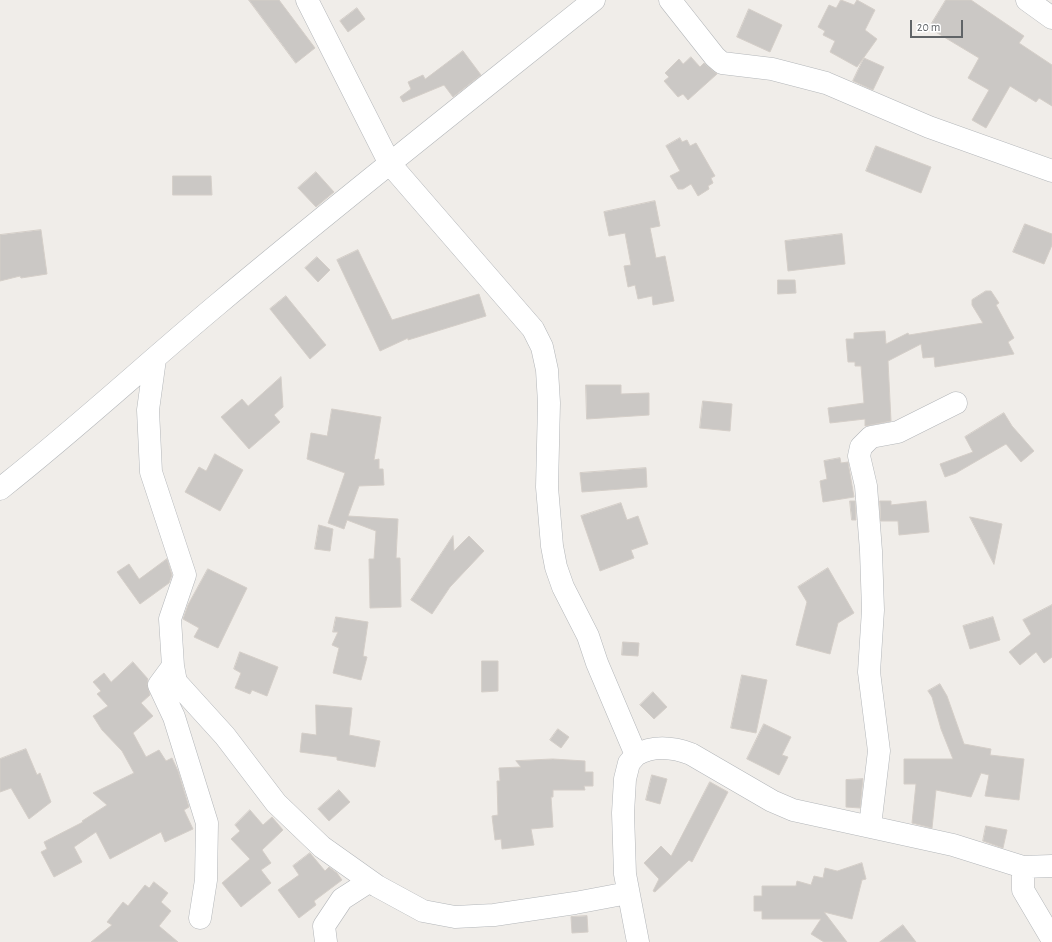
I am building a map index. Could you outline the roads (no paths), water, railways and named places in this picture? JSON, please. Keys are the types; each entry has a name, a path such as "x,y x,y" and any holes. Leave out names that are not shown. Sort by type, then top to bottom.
{"street":[{"path":"307,0 390,164 533,329 542,347 547,370 549,403 548,488 552,546 556,568 563,587 588,636 597,662 636,755"},
{"path":"0,489 52,448 292,242 594,0"},
{"path":"670,0 715,57 722,63 772,68 826,83 929,127 1052,171"},
{"path":"1027,0 1052,18"},
{"path":"154,359 148,410 151,472 185,575 170,619 173,666 176,682 225,736 276,803 322,847 370,881 423,911 455,917 494,915 628,893"},
{"path":"870,826 879,751 869,672 873,610 871,551 866,486 859,456 861,447 871,437 898,432 956,403"},
{"path":"173,666 159,685 174,717 207,823 206,880 200,918"},
{"path":"638,942 625,874 623,813 625,779 629,763 636,755 646,749 677,749 691,754 779,804 815,815 953,845 1023,867 1052,866"},
{"path":"1023,867 1023,890 1052,939"},
{"path":"326,942 324,926 342,899 370,881"}]}
